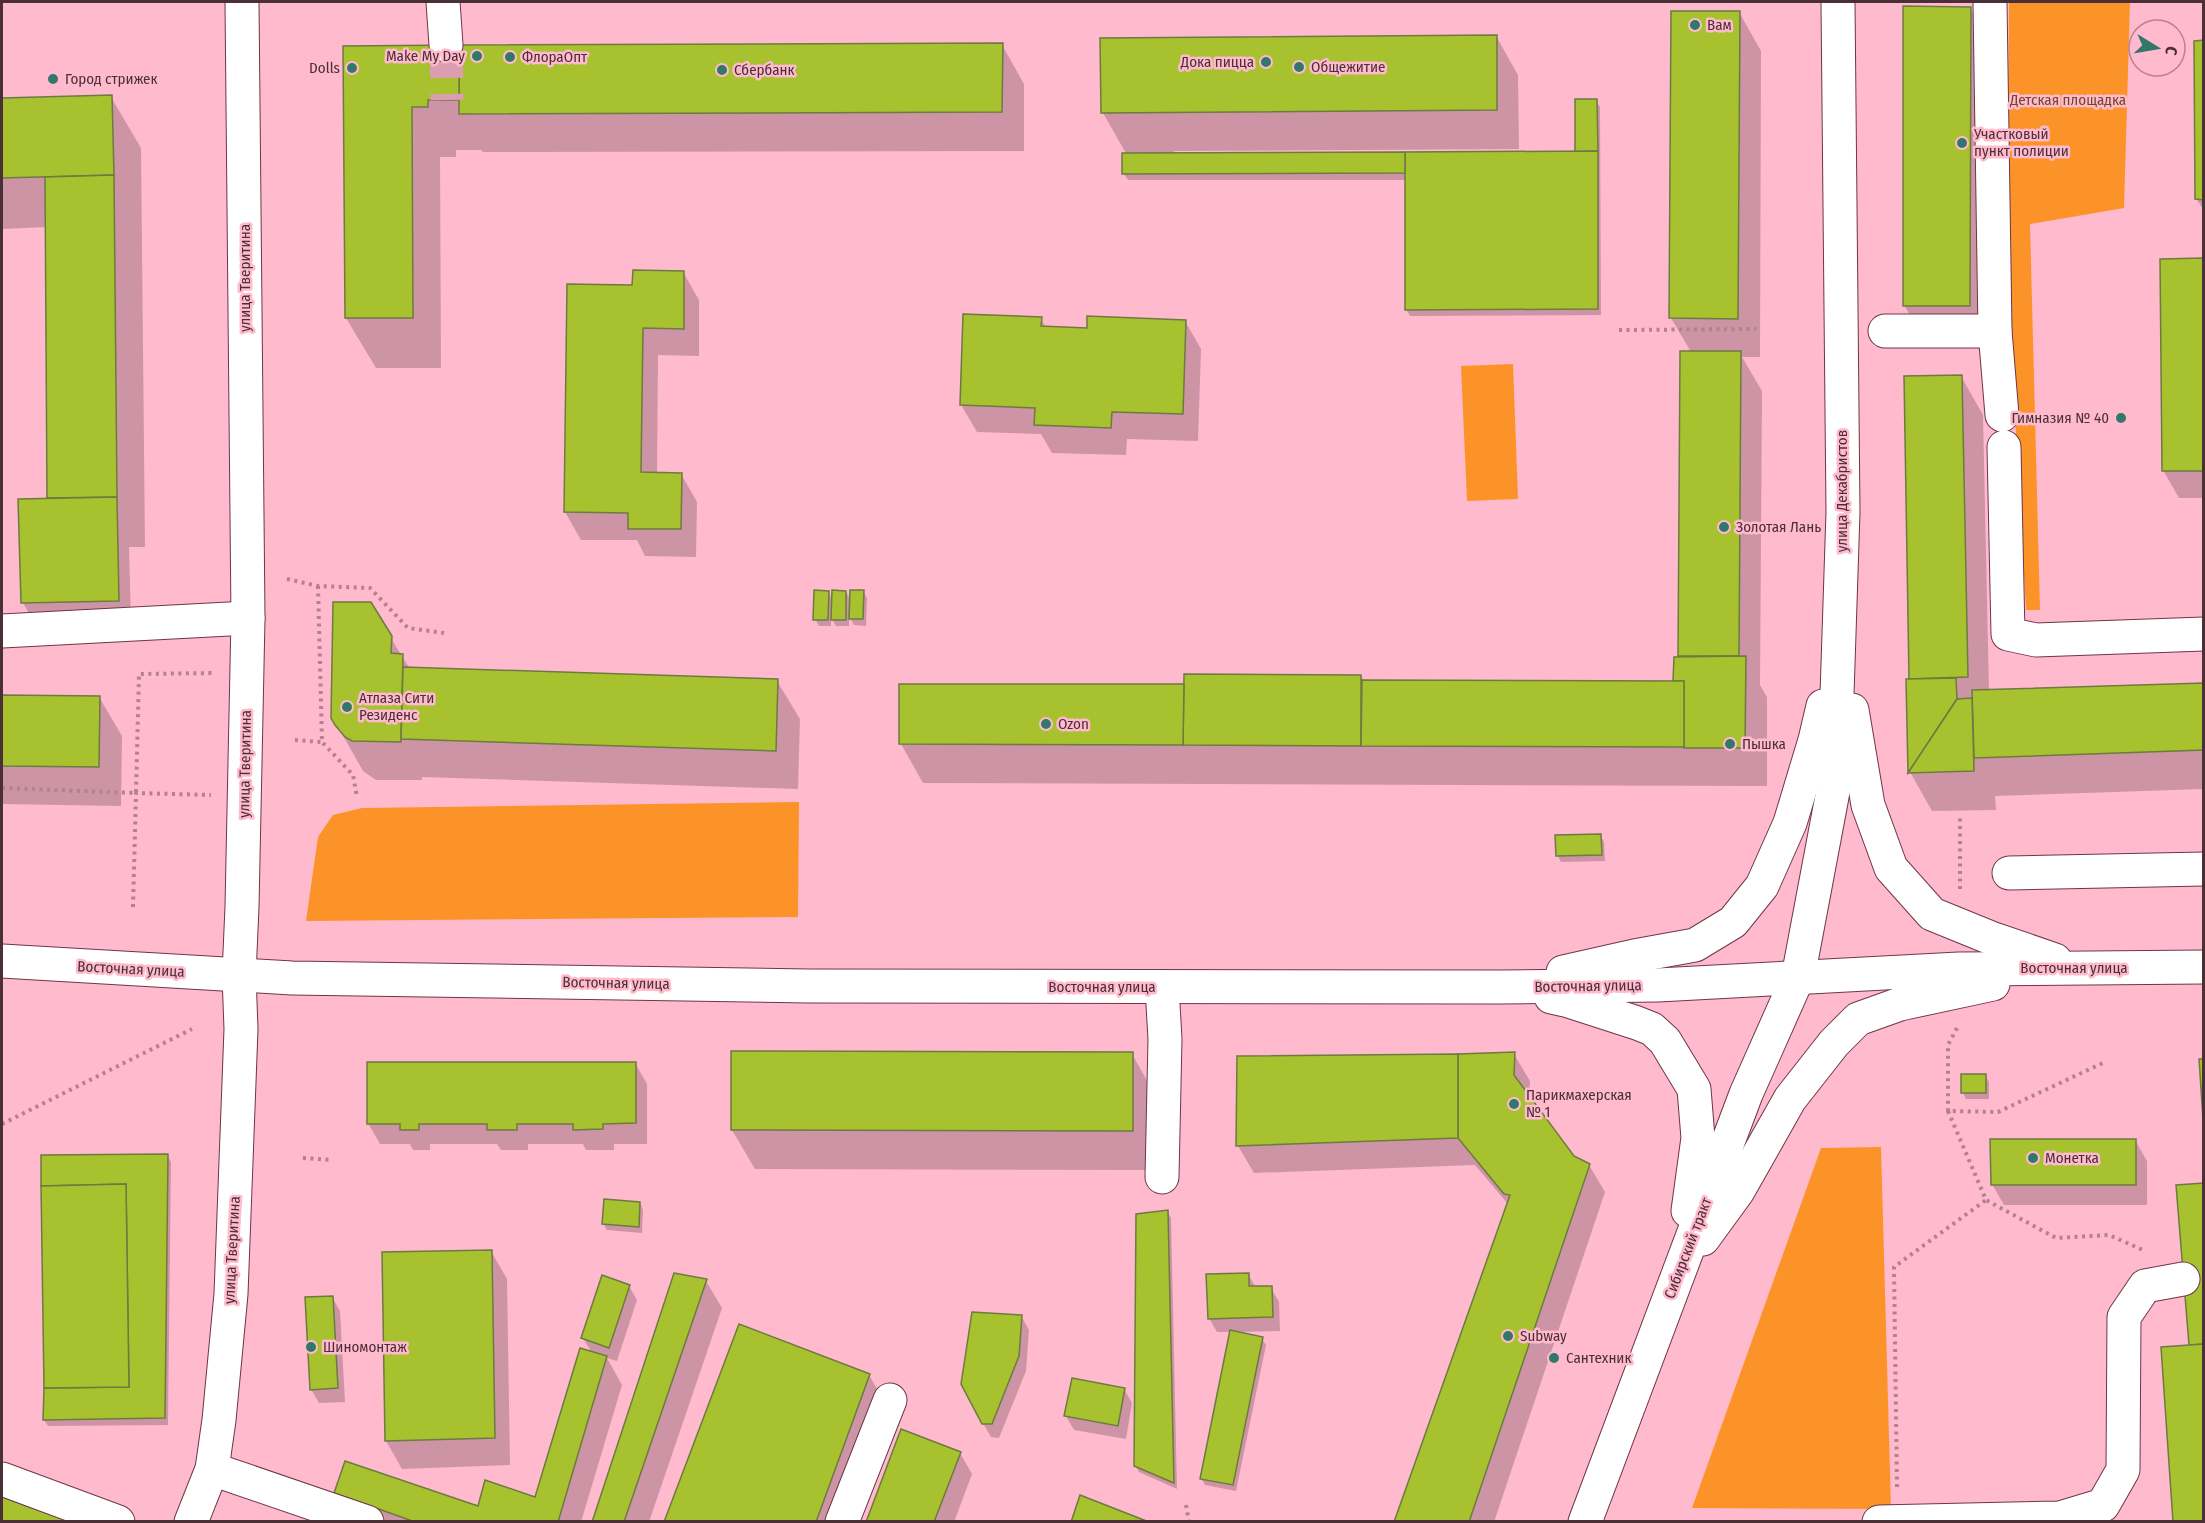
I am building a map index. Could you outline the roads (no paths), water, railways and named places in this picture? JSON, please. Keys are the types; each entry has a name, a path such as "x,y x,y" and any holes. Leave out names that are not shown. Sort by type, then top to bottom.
{"main road":[{"name":"улица Тверитина","path":"191,1521 212,1469 219,1420 231,1294 241,1029 239,975 243,895 248,618 242,2"},
{"path":"443,2 446,45"},
{"name":"улица Декабристов","path":"1798,977 1834,786 1841,622 1844,512 1838,2"},
{"path":"1990,2 1995,331 2002,415"},
{"path":"1885,331 1995,331"},
{"path":"2004,447 2008,634 2036,640 2204,634"},
{"path":"2,631 248,618"},
{"path":"1841,622 1852,713 1868,805 1892,867 1932,914 1991,938 2079,968"},
{"path":"1501,987 1634,956 1695,945 1733,922 1762,886 1790,823 1815,740 1841,622"},
{"path":"2009,873 2204,869"},
{"name":"Восточная улица","path":"2,961 292,978 810,986 1162,987 1658,985 1959,969 2204,967"},
{"path":"1678,1275 1738,1191 1790,1099 1834,1043 1858,1019 1900,1004 1960,990 2079,968"},
{"name":"Сибирский тракт","path":"1585,1521 1746,1094 1798,977"},
{"path":"1162,987 1165,1039 1162,1177"},
{"path":"1501,987 1569,1000 1652,1029 1665,1041 1686,1074 1694,1089 1698,1138 1678,1275"},
{"path":"1879,1521 2060,1518 2103,1505 2123,1470 2124,1317 2145,1286 2183,1279"},
{"path":"842,1521 890,1400"},
{"path":"212,1469 367,1521"},
{"path":"2,1479 118,1521"}],"tunnel":[{"path":"446,45 447,100"}],"place":[{"name":"Вам","path":"1695,25"},
{"name":"Make My Day","path":"477,56"},
{"name":"ФлораОпт","path":"510,57"},
{"name":"Дока пицца","path":"1266,62"},
{"name":"Общежитие","path":"1299,67"},
{"name":"Dolls","path":"352,68"},
{"name":"Сбербанк","path":"722,70"},
{"name":"Город стрижек","path":"53,79"},
{"name":"Участковый пункт полиции","path":"1962,143"},
{"name":"Гимназия № 40","path":"2121,418"},
{"name":"Золотая Лань","path":"1724,527"},
{"name":"Атлаза Сити Резиденс","path":"347,707"},
{"name":"Ozon","path":"1046,724"},
{"name":"Пышка","path":"1730,744"},
{"name":"Парикмахерская № 1","path":"1514,1104"},
{"name":"Монетка","path":"2033,1158"},
{"name":"Subway","path":"1508,1336"},
{"name":"Шиномонтаж","path":"311,1347"},
{"name":"Сантехник","path":"1554,1358"}],"park label":[{"name":"Детская площадка","path":"2068,100"}]}
